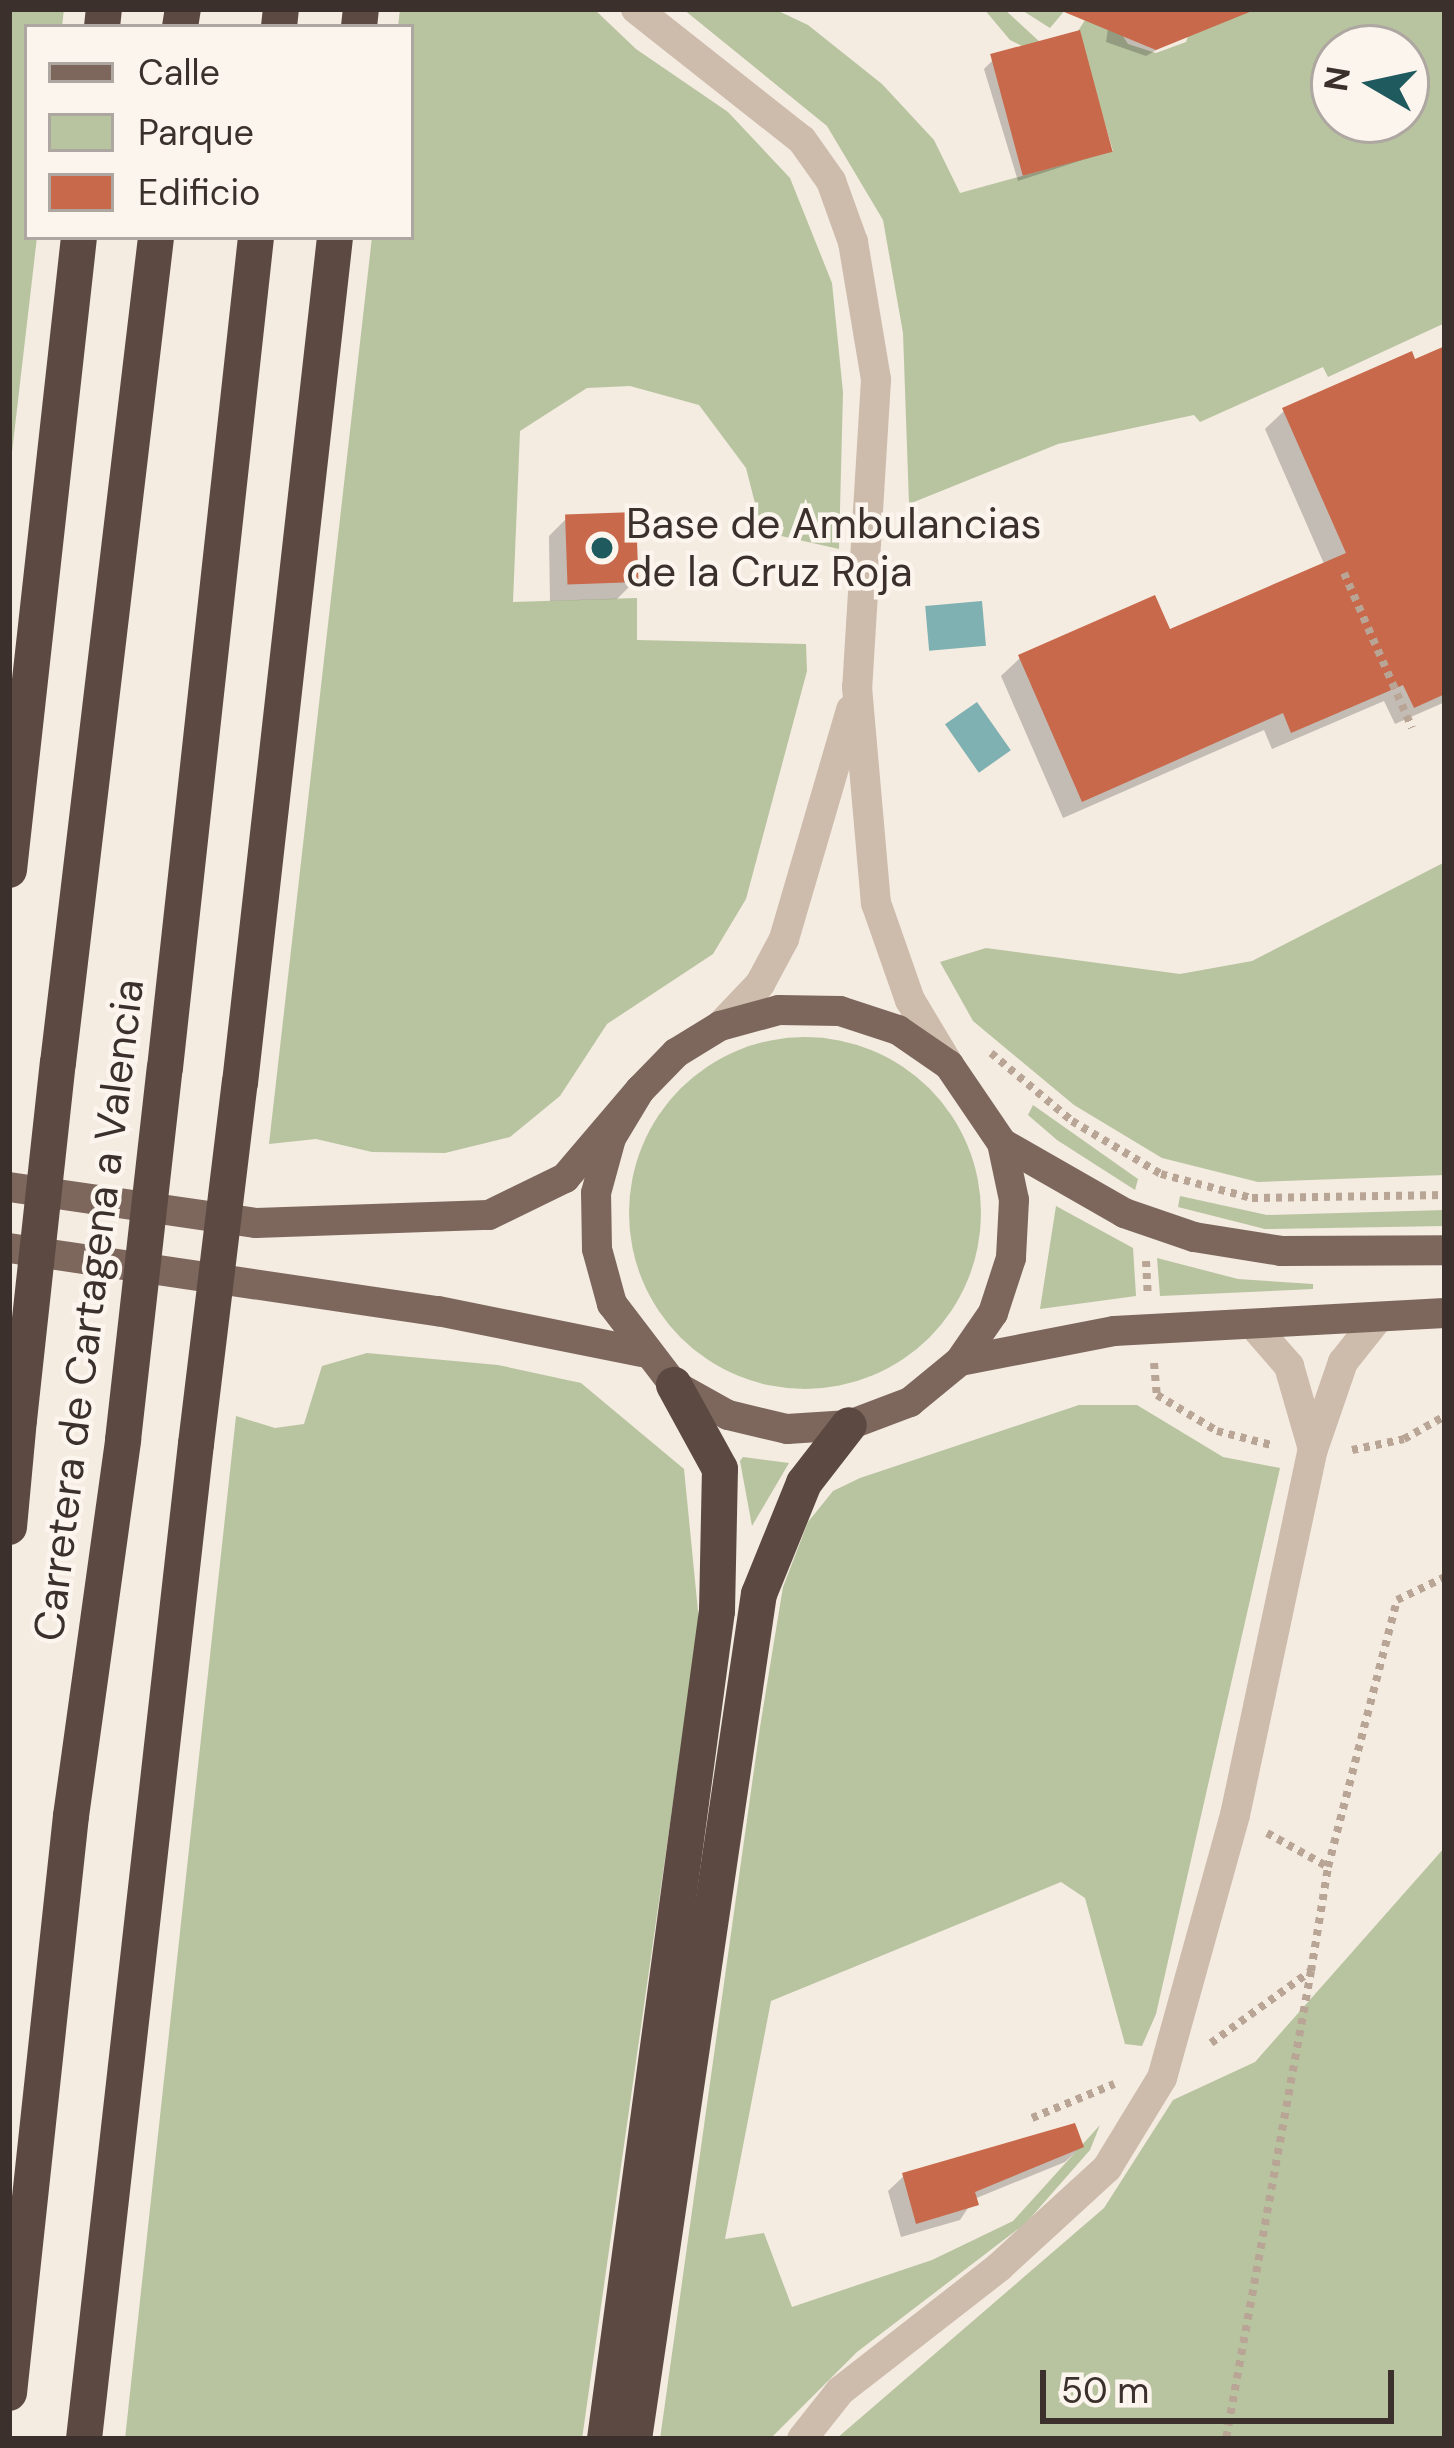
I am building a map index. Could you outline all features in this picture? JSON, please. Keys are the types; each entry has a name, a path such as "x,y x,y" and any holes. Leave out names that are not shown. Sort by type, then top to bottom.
{"highway":[{"path":"9,870 79,240"},
{"name":"Carretera de Cartagena a Valencia","path":"9,1527 58,1063 156,240"},
{"name":"Carretera de Cartagena a Valencia","path":"9,2393 71,1816 123,1440 256,240"},
{"path":"84,2439 334,240"},
{"path":"605,2439 717,1611 720,1469 674,1384"},
{"path":"634,2439 759,1594 804,1483 849,1425"}],"main road":[{"path":"9,1187 256,1223 489,1215 565,1178 640,1090 676,1053 720,1026 779,1010 840,1012 898,1030 949,1065 1001,1143 1014,1200 1011,1258 993,1313 960,1361 910,1402 849,1425 788,1430 728,1415 674,1384 642,1352 612,1304 597,1249 596,1193 611,1138 640,1090"},
{"path":"1001,1143 1124,1213 1194,1237 1281,1251 1445,1250"},
{"path":"9,1248 417,1308 642,1352"},
{"path":"960,1361 1114,1331 1255,1327 1445,1313"}],"street":[{"path":"636,9 802,140 831,181 853,242 876,380 857,687 876,903 910,1000 949,1065"},
{"path":"720,1026 760,984 784,939 857,687"},
{"path":"802,2439 840,2391 999,2267 1107,2168 1166,2063 1235,1815 1313,1449 1343,1362 1378,1318"},
{"path":"1255,1327 1289,1366 1313,1449"}],"path":[{"path":"1344,572 1412,728"},
{"path":"975,1039 1072,1121 1161,1174 1252,1198 1445,1195"},
{"path":"1313,1449 1364,1450 1445,1416"},
{"path":"1226,2439 1328,1868 1397,1600 1445,1576"},
{"path":"1235,1815 1328,1868"},
{"path":"1032,2117 1166,2063 1311,1971"}],"green space":[{"path":"9,9 64,9 62,24 24,24 24,240 37,240 9,478"},
{"path":"400,9 594,9 636,49 728,112 790,178 832,283 843,392 839,549 777,535 758,515 746,468 699,405 630,386 587,388 520,431 513,602 637,598 637,640 806,644 807,671 746,899 713,954 607,1024 560,1096 510,1137 445,1153 372,1152 316,1139 269,1144 372,240 414,240 414,24 398,24"},
{"path":"683,9 774,9 808,25 882,84 934,140 960,193 1113,151 1078,31 1085,20 1112,19 1128,44 1156,53 1186,42 1198,9 1445,9 1445,323 1328,377 1323,367 1200,422 1194,415 1058,444 909,504 903,333 883,220 827,126"},
{"path":"984,9 1004,9 1041,43 1024,47 1010,40"},
{"path":"1020,9 1066,9 1050,28"},
{"path":"1445,862 1445,1175 1258,1182 1162,1158 1074,1105 973,1021 940,962 986,948 1180,974 1252,961"},
{"path":"805,1037 872,1051 903,1067 929,1089 951,1115 967,1146 981,1213 967,1280 951,1311 929,1337 903,1359 872,1375 805,1389 738,1375 707,1359 681,1337 659,1311 643,1280 629,1213 643,1146 659,1115 681,1089 707,1067 738,1051"},
{"path":"1033,1105 1138,1179 1135,1190 1057,1140 1028,1115"},
{"path":"1180,1196 1267,1215 1445,1210 1445,1226 1265,1229 1178,1207"},
{"path":"1056,1206 1133,1248 1136,1296 1040,1309"},
{"path":"1157,1258 1238,1279 1313,1284 1313,1289 1160,1296"},
{"path":"367,1353 498,1365 581,1383 684,1469 699,1621 582,2439 125,2439 236,1416 275,1428 304,1424 322,1366"},
{"path":"1079,1405 1137,1405 1223,1457 1280,1468 1156,2014 1142,2046 1125,2044 1085,1898 1061,1882 771,2001 725,2239 764,2233 792,2307 932,2260 1013,2221 1100,2125 1090,2150 1026,2223 857,2352 770,2439 660,2439 760,1727 783,1587 808,1522 833,1491 860,1478"},
{"path":"743,1457 789,1463 752,1526 740,1461"},
{"path":"1445,1847 1445,2439 836,2439 1104,2208 1173,2100 1255,2062"}],"water":[{"path":"982,601 986,646 929,651 925,606"},
{"path":"977,702 1011,750 979,773 945,724"}],"building":[{"path":"1057,9 1252,9 1252,11 1156,50"},
{"path":"1080,30 1113,152 1023,176 990,54"},
{"path":"1445,346 1445,694 1414,708 1403,685 1291,733 1283,713 1082,802 1018,655 1155,595 1170,629 1346,553 1282,408 1412,351 1415,359"},
{"name":"Base de Ambulancias de la Cruz Roja","path":"636,512 638,582 567,584 565,514"},
{"path":"1075,2123 1084,2147 975,2192 979,2205 916,2224 902,2173"}],"place":[{"name":"Base de Ambulancias de la Cruz Roja","path":"602,548"}]}
